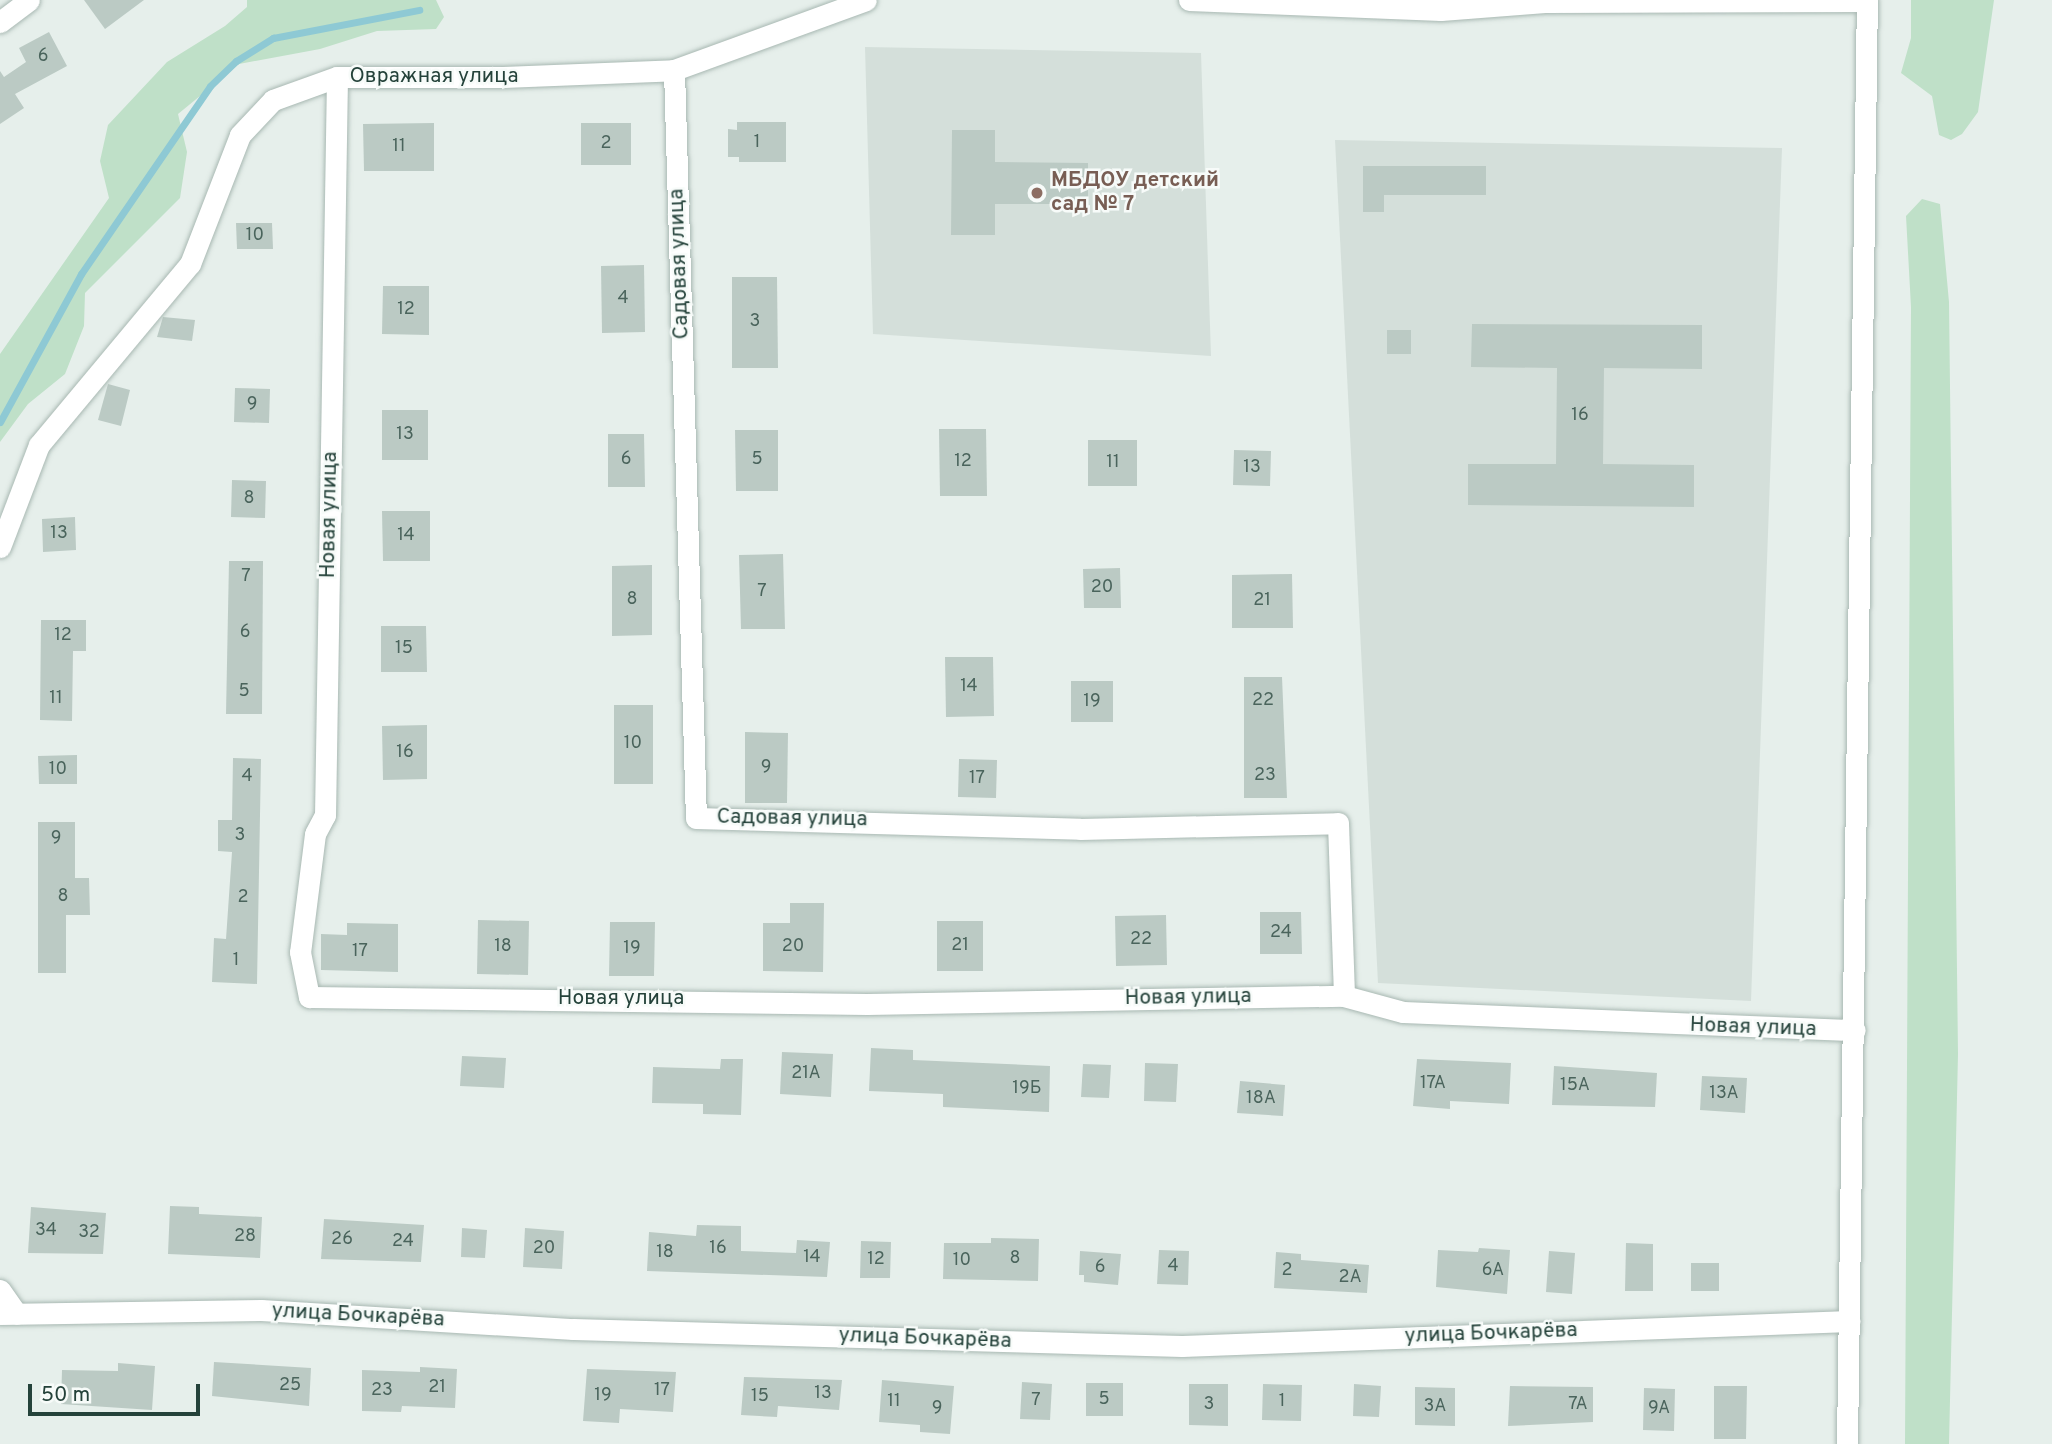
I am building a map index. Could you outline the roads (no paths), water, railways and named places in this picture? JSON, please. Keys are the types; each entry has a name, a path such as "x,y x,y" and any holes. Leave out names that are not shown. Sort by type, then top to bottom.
{"street":[{"path":"0,22 29,0"},
{"name":"Овражная улица","path":"0,547 39,444 190,264 240,135 273,100 337,77 503,77 674,70 866,0"},
{"path":"1189,0 1441,10 1545,2 1867,0 1855,1030 1847,1444"},
{"name":"Садовая улица","path":"674,70 695,818 1080,829 1338,823 1344,996"},
{"name":"Новая улица","path":"337,77 324,815 316,834 300,952 309,997 867,1004 1344,996 1403,1012 1855,1030"},
{"path":"0,1290 9,1314"},
{"name":"улица Бочкарёва","path":"9,1314 261,1310 573,1329 1182,1346 1850,1321"}],"waterway":[{"path":"0,422 81,274 210,86 236,61 273,38 419,10"}],"place":[{"name":"МБДОУ детский сад № 7","path":"1037,193"}]}
